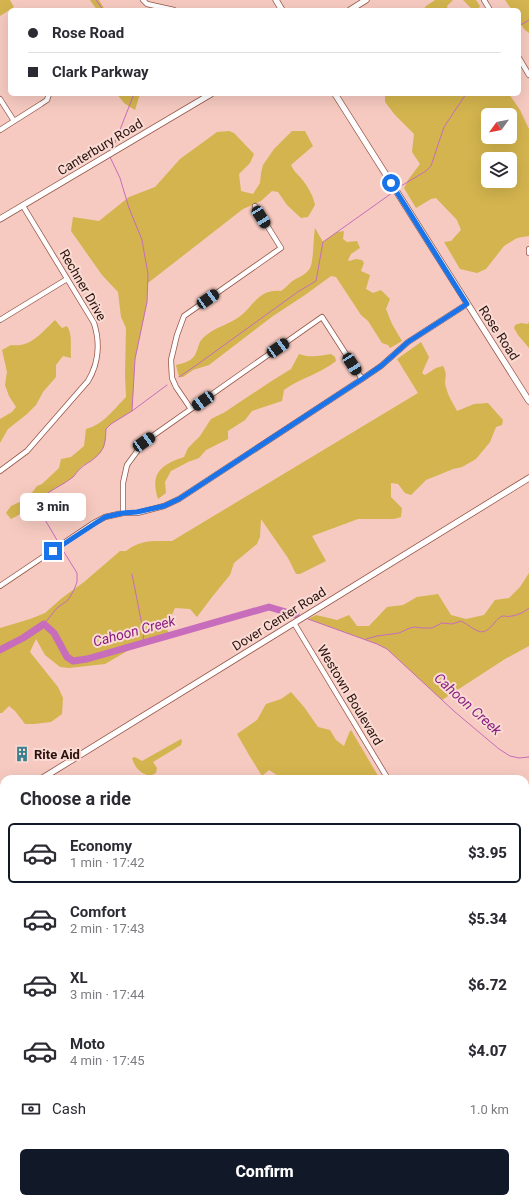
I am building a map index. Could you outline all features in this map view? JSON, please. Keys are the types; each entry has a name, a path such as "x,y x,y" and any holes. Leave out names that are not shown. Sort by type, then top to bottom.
{"street":[{"path":"142,0 147,4 165,8"},
{"path":"353,8 366,0"},
{"path":"521,61 529,75"},
{"path":"0,130 47,100 48,96"},
{"name":"Canterbury Road","path":"0,219 208,96"},
{"name":"Rose Road","path":"336,96 529,401"},
{"path":"0,99 14,121"},
{"name":"Rechner Drive","path":"0,471 27,451 88,381 94,372 98,351 97,333 94,323 23,206"},
{"path":"191,410 172,378 171,360 177,335 184,316 281,248 255,206"},
{"path":"0,320 68,279"},
{"path":"0,586 92,524 105,517 164,506 179,499 362,379 381,366 408,342 467,304"},
{"path":"123,513 123,483 127,465 144,442 322,317 362,379"},
{"name":"Dover Center Road","path":"47,775 529,478"},
{"name":"Westown Boulevard","path":"294,623 386,775"}],"shaded area":[{"path":"0,0 10,0 14,7 8,8 8,11 0,16"},
{"path":"90,0 99,0 104,8 96,8"},
{"path":"435,0 453,0 447,6 448,8 424,8"},
{"path":"463,0 476,0 480,6 479,8 471,8"},
{"path":"505,0 529,0 529,33 521,23 521,8 511,8"},
{"path":"119,96 139,96 135,110 124,103"},
{"path":"385,96 510,96 520,110 529,129 529,236 517,238 504,246 486,269 477,273 460,269 444,242 451,241 461,230 457,220 436,198 431,199 416,208 404,188 420,164 412,152 414,134 395,115 385,102"},
{"path":"229,131 234,133 254,154 250,163 239,174 241,191 253,194 260,183 263,165 274,149 292,131 305,131 313,146 291,165 308,188 315,205 308,217 301,218 287,205 278,192 272,191 261,201 243,209 148,283 147,302 135,359 132,411 111,424 106,429 106,440 104,447 97,457 81,467 69,480 41,498 37,502 38,508 30,507 11,519 6,513 11,506 28,498 37,486 42,484 59,468 61,459 71,457 84,446 86,429 103,420 126,397 126,328 121,317 118,292 102,275 71,231 73,217 99,221 129,197 155,187 180,159 217,132"},
{"path":"315,228 323,242 337,232 344,231 343,239 347,242 357,241 360,248 351,254 348,260 362,260 364,263 361,271 370,275 366,289 373,293 381,290 390,299 386,309 392,324 402,341 390,348 388,345 382,343 368,321 361,315 336,277 331,276 273,316 209,365 193,370 183,377 179,377 176,365 188,361 195,356 204,337 242,315 261,296 273,291 281,291 292,281 308,271 312,260"},
{"path":"55,320 62,328 67,326 69,330 71,337 71,358 63,356 56,365 56,377 43,392 36,405 8,429 0,443 0,419 12,412 16,407 9,396 5,385 7,372 2,350 11,345 30,342 41,334"},
{"path":"529,322 529,348 514,328 515,325 521,323 528,324"},
{"path":"421,342 429,357 422,373 425,375 436,368 443,366 446,373 445,384 449,396 457,411 474,404 488,403 503,420 502,425 496,427 490,442 476,459 462,467 426,480 411,495 405,493 398,484 391,483 391,497 402,508 401,517 394,519 358,519 312,536 326,561 300,574 296,574 288,558 261,519 260,537 257,544 234,563 230,575 197,617 190,609 175,608 166,628 170,635 143,642 105,664 69,668 60,667 45,655 36,639 30,652 58,687 63,698 62,714 51,722 25,724 9,706 2,713 0,713 0,628 45,613 120,551 126,551 137,544 142,543 172,541 418,393 397,359"},
{"path":"299,354 319,356 331,354 335,357 336,361 284,390 282,401 252,411 245,420 228,431 228,439 206,450 199,458 171,471 165,482 166,493 158,499 155,483 156,477 163,467 184,457 188,448 200,436 211,419 225,412 291,369"},
{"path":"529,573 529,646 505,659 442,700 387,649 308,619 316,615 337,620 349,615 357,626 369,626 387,607 403,605 417,597 438,594 451,615 466,619 484,615 495,600 509,598 520,587"},
{"path":"291,692 318,727 330,730 336,740 344,746 351,730 378,775 277,775 269,770 261,775 237,734 257,720 266,704 281,699"},
{"path":"181,739 181,745 153,762 157,768 156,773 146,775 141,772 138,770 132,758 135,757 142,761"}],"waterway":[{"path":"96,0 102,8"},
{"path":"521,25 529,20"},
{"path":"114,145 133,96"},
{"path":"401,186 426,171 431,166 444,127 465,96"},
{"path":"110,157 120,178 129,208 142,240 148,274 147,302 135,359 132,411"},
{"path":"179,377 299,291 316,281 323,242 392,193"},
{"path":"57,540 38,508 37,502 73,477 80,469 99,454 105,443 106,429 111,424 132,411 167,385"},
{"path":"44,624 57,608 68,600 77,582 77,573 64,552"},
{"path":"132,574 142,625 144,628 143,642"},
{"name":"Cahoon Creek","path":"0,650 23,638 44,624 54,633 67,657 73,661 87,659 269,607 296,615"},
{"path":"366,639 399,633 415,627 432,628 442,623 452,624 461,621 475,630 482,632 486,631 500,617 517,615 529,608"},
{"name":"Cahoon Creek","path":"308,619 387,649 455,712 499,749 510,756 519,758 529,757"}],"place":[{"name":"Rite Aid","path":"22,754"}],"route":[{"path":"53,551 92,524 105,517 164,506 179,499 362,379 381,366 408,342 467,304 391,183"}]}
